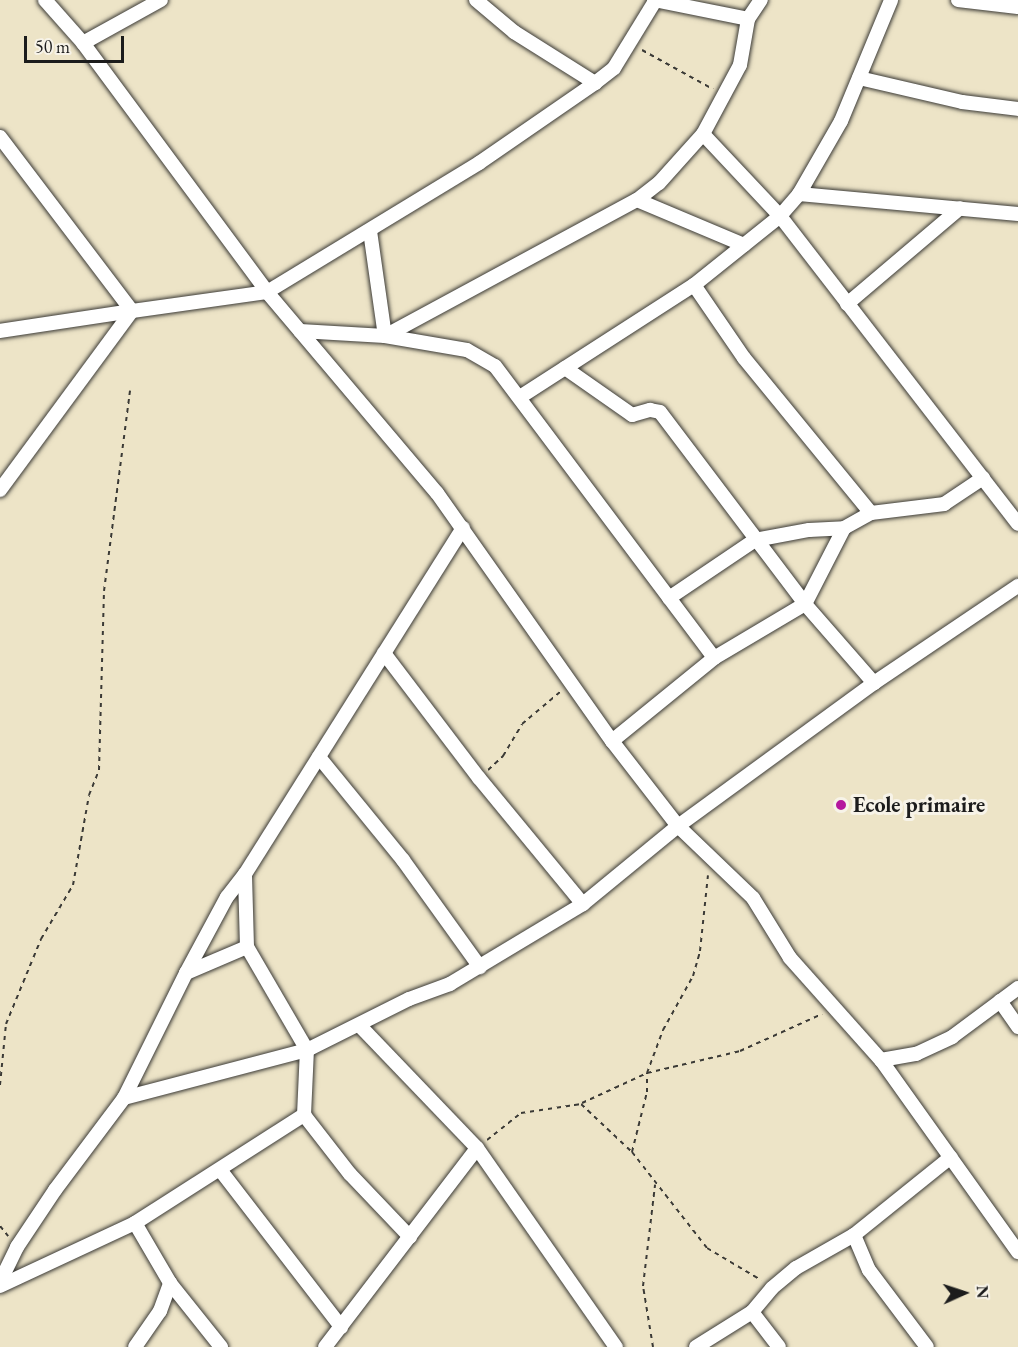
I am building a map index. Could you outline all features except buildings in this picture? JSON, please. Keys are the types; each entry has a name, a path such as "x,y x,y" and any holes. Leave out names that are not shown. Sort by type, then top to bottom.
{"street":[{"path":"45,0 83,43 267,292 463,528 612,741 678,826 753,898 790,958 833,1009 881,1060 1018,1252"},
{"path":"83,43 161,0"},
{"path":"476,0 514,32 595,83"},
{"path":"385,336 637,200 659,183 703,134 740,66 748,19 761,0"},
{"path":"520,397 694,285 780,216 799,194 841,121 891,0"},
{"path":"958,0 1018,7"},
{"path":"0,331 267,292 479,163 595,83 614,68 654,1 748,19"},
{"path":"859,78 962,102 1018,109"},
{"path":"703,134 780,216 1018,524"},
{"path":"0,137 132,311"},
{"path":"799,194 1018,214"},
{"path":"637,200 744,245"},
{"path":"847,304 960,208"},
{"path":"370,231 385,336"},
{"path":"694,285 744,358 871,513"},
{"path":"0,490 132,311"},
{"path":"300,331 385,336 467,350 495,366 714,658"},
{"path":"565,368 632,415 650,410 660,412 754,540 805,604 874,683"},
{"path":"669,598 754,540 809,530 844,528 871,513 944,504 983,478"},
{"path":"0,1284 17,1247 55,1190 124,1098 186,973 227,897 245,874 463,528"},
{"path":"612,741 714,658 805,604 844,528"},
{"path":"124,1098 307,1050 480,967 583,904 678,826 874,683 1018,586"},
{"path":"384,653 479,778 583,904"},
{"path":"319,757 403,860 480,967"},
{"path":"245,874 247,947 307,1050 304,1115 350,1174 410,1237"},
{"path":"186,973 247,947"},
{"path":"881,1060 916,1054 952,1037 1018,988"},
{"path":"1000,1001 1018,1028"},
{"path":"360,1026 477,1148 616,1347"},
{"path":"0,1284 135,1222 220,1172 304,1115"},
{"path":"325,1347 477,1148"},
{"path":"696,1347 752,1312 772,1288 816,1254 854,1234 951,1157"},
{"path":"220,1172 341,1328"},
{"path":"135,1222 170,1283 221,1347"},
{"path":"854,1234 869,1270 927,1347"},
{"path":"135,1347 160,1311 170,1283"},
{"path":"752,1312 779,1347"}],"path":[{"path":"630,43 724,95"},
{"path":"0,1085 6,1023 41,939 73,885 89,795 99,770 104,591 130,391"},
{"path":"479,778 502,756 522,724 542,703 573,684"},
{"path":"632,1152 647,1092 647,1073 663,1030 693,976 700,951 710,857"},
{"path":"477,1148 521,1113 581,1104 621,1082 647,1073 740,1051 833,1009"},
{"path":"581,1104 632,1152 655,1185 677,1206 707,1248 772,1288"},
{"path":"653,1347 643,1286 655,1185"}],"place":[{"name":"Ecole primaire","path":"841,805"}]}
